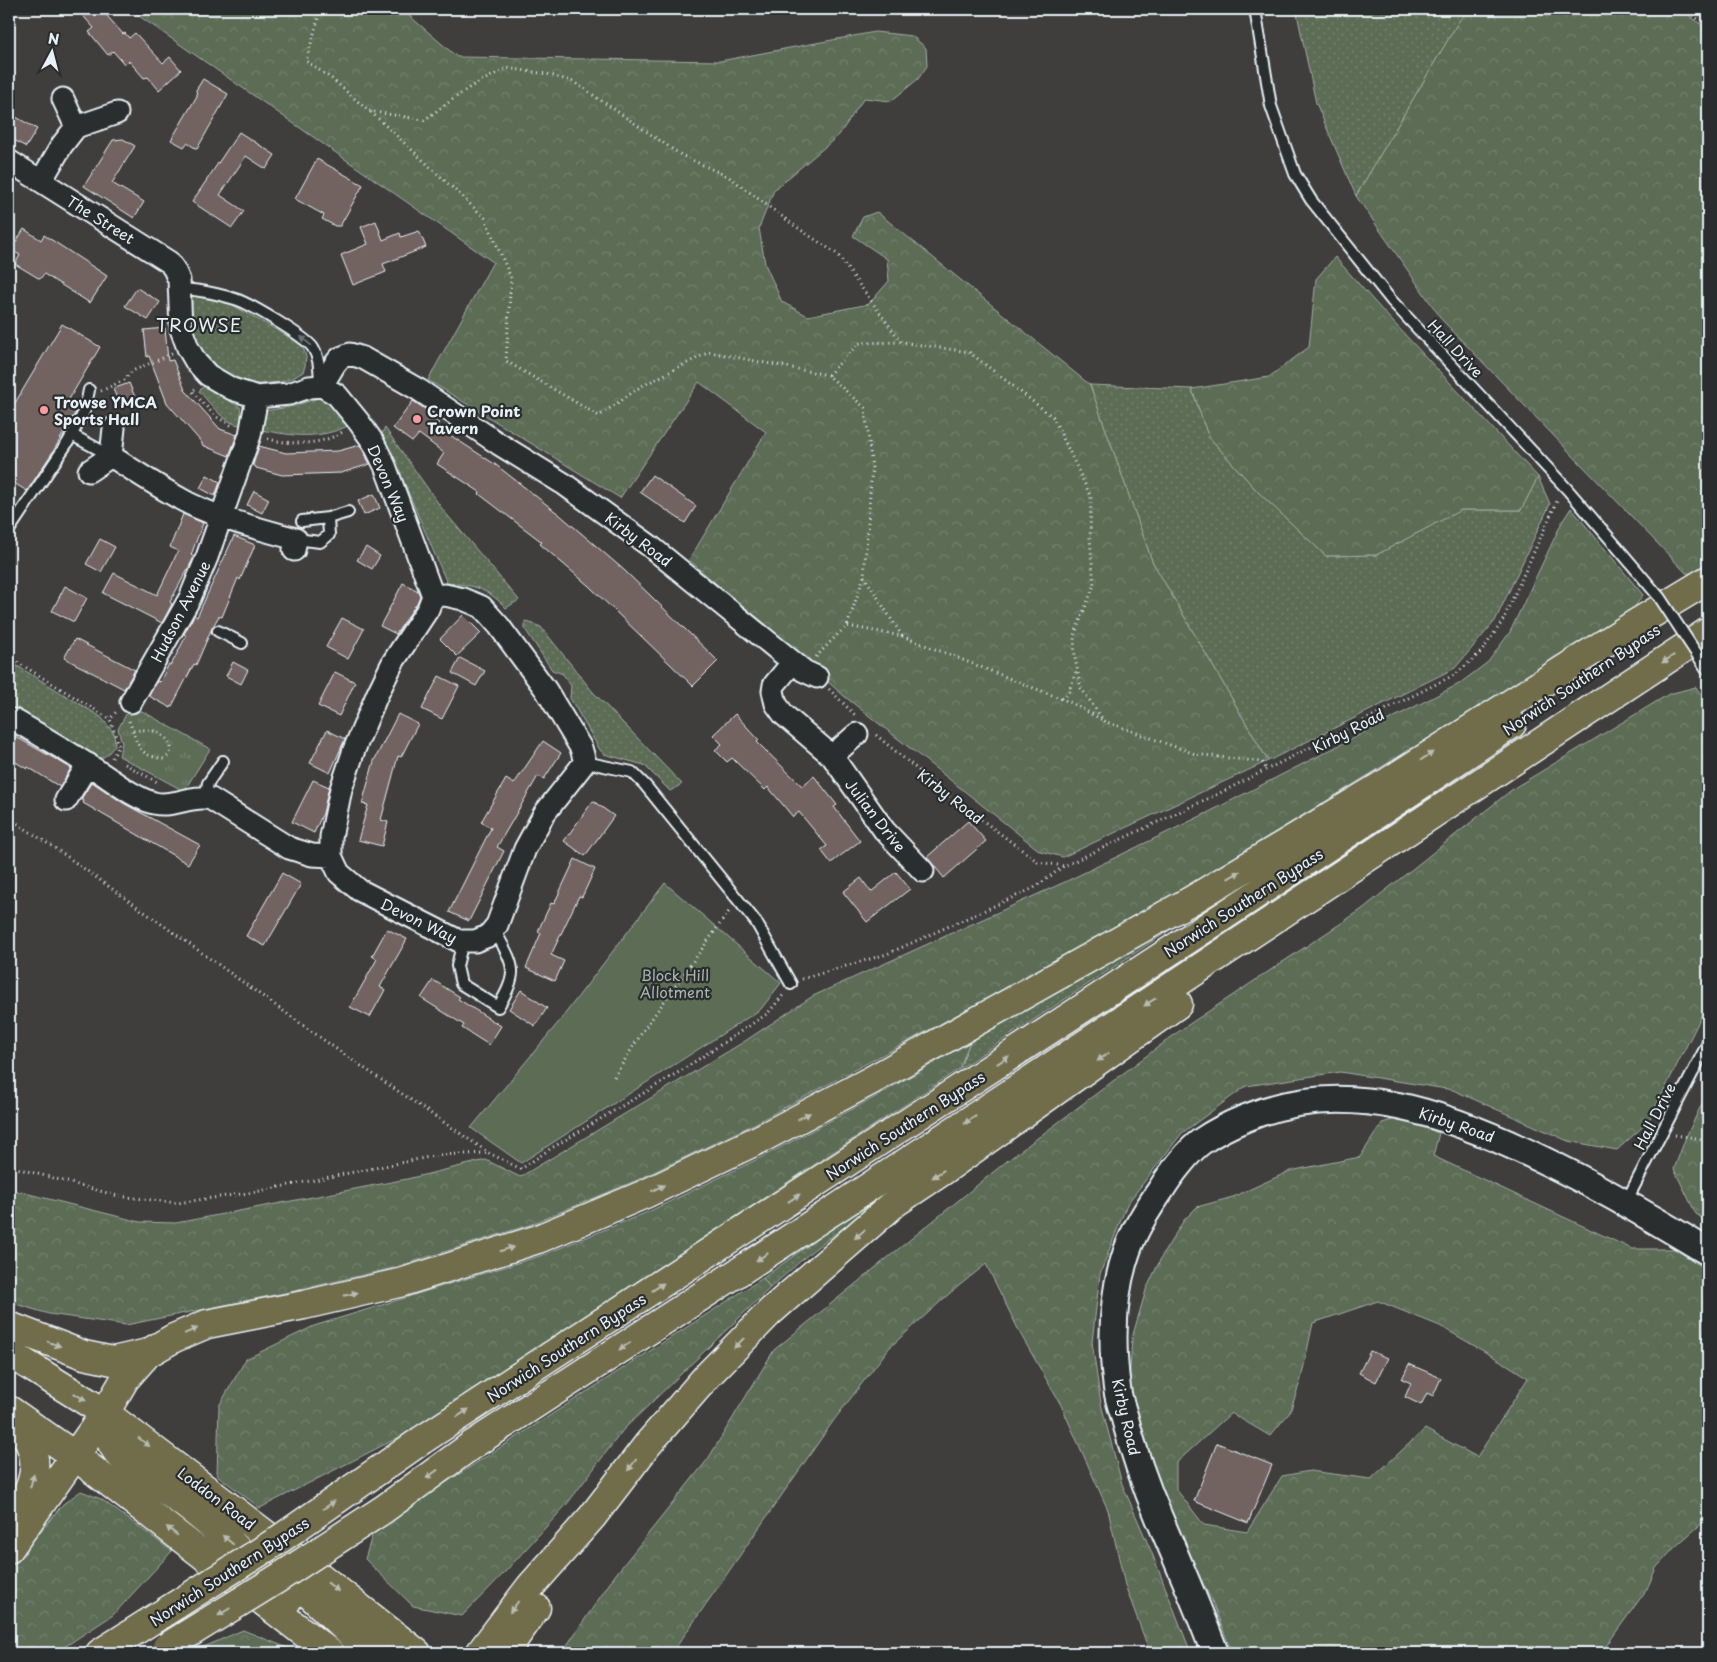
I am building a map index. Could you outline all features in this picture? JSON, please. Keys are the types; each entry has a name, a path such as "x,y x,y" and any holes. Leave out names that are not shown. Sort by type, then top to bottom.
{"highway":[{"path":"9,1549 105,1413 125,1379 148,1353 174,1338 207,1324 304,1305 403,1282 538,1239 645,1194 762,1138 872,1080 1192,900 1386,783 1635,624 1708,580"},
{"name":"Norwich Southern Bypass","path":"100,1653 277,1542 422,1440 1219,919 1708,594"},
{"name":"Norwich Southern Bypass","path":"162,1650 277,1580 384,1509 472,1445 1219,957 1708,632"},
{"path":"480,1653 530,1587 592,1517 648,1444 708,1374 771,1311 896,1202 1136,1034 1511,762"},
{"path":"9,1326 84,1355 113,1360 148,1353"},
{"name":"Loddon Road","path":"9,1353 105,1413 281,1546 417,1653"},
{"path":"9,1410 75,1456 331,1653"},
{"path":"105,1413 107,1435 119,1454 189,1507 238,1548 331,1653"},
{"path":"9,1415 20,1427 31,1445 35,1470 29,1492 9,1523"},
{"path":"508,1653 514,1639 544,1595 592,1517"},
{"path":"281,1546 311,1596 356,1639 374,1653"}],"street":[{"path":"63,99 76,127"},
{"path":"41,181 62,145 76,127 117,113"},
{"name":"The Street","path":"9,161 169,262 178,275 181,330 196,362 208,375 232,390 257,397"},
{"name":"Kirby Road","path":"321,386 334,364 340,358 350,354 363,358 419,390 564,484 650,546 805,670"},
{"path":"257,397 290,394 309,387 321,386"},
{"name":"Devon Way","path":"321,386 336,395 373,442 385,466 433,596"},
{"name":"Hudson Avenue","path":"131,702 165,634 188,612 223,517 250,434 257,397"},
{"path":"89,471 111,456 114,428"},
{"path":"111,456 162,488 192,504 252,528 297,537"},
{"path":"14,720 88,764 132,793 152,803 162,804 205,797 236,813 289,848 312,855 331,856 330,837 341,789 354,750 393,662 428,609 433,596 444,595 463,599 482,607 499,626 546,690 582,748 584,762 544,814 530,840 494,929"},
{"name":"Julian Drive","path":"805,670 774,686 774,698 784,715 832,756 884,830 923,871"},
{"path":"832,756 863,729"},
{"path":"66,800 88,764"},
{"name":"Devon Way","path":"331,856 339,873 359,890 459,941 476,941 488,936 494,929"},
{"name":"Kirby Road","path":"1216,1653 1143,1479 1129,1437 1117,1390 1113,1336 1118,1289 1128,1250 1146,1212 1168,1178 1199,1142 1231,1124 1267,1109 1302,1101 1337,1099 1403,1106 1451,1120 1497,1137 1626,1202 1708,1252"}],"lane":[{"name":"Hall Drive","path":"1255,9 1270,106 1295,174 1311,200 1391,300 1562,483 1660,598 1708,671"},
{"path":"178,289 237,300 297,334 312,346 315,352 318,359 321,386"},
{"path":"9,530 72,435 85,410 89,390"},
{"path":"72,435 111,456"},
{"path":"297,537 328,518 348,512"},
{"path":"297,537 320,542 329,535 328,518"},
{"path":"218,630 242,643"},
{"path":"205,797 208,784 223,761"},
{"path":"584,762 632,772 645,785 756,922 791,984"},
{"path":"463,941 457,966 461,984 498,1007 510,988 513,974 509,956 494,929"},
{"name":"Hall Drive","path":"1626,1202 1708,1044"}],"path":[{"path":"321,9 306,61 332,79 369,111 485,218 511,278 506,361 600,416 640,387 709,352 828,375 865,408 872,468 864,576 846,626 805,670"},
{"path":"1685,9 1708,26"},
{"path":"369,111 424,120 470,87 507,68 547,74 574,82 681,155 729,177 795,226 838,254 900,342"},
{"path":"828,375 859,343 900,342 969,352 1053,417 1091,497 1090,538 1094,585 1074,636 1081,688 1104,721"},
{"path":"114,428 108,419 100,391 124,380 132,371 188,348"},
{"name":"Kirby Road","path":"805,670 863,729 946,794 1038,862 1064,866 1267,770 1456,674 1482,651 1502,622 1560,496 1562,483"},
{"path":"864,576 902,636"},
{"path":"846,626 902,636 1072,703 1104,721 1195,754 1262,762 1267,770"},
{"path":"9,657 110,719 119,746 109,762 99,765 88,764"},
{"path":"1060,698 1068,694 1077,669"},
{"path":"110,719 117,710 131,702"},
{"path":"153,730 162,735 171,744 172,749 169,756 164,759 151,757 141,750 133,736 133,731 153,730"},
{"path":"121,762 178,793 180,801"},
{"path":"9,818 62,853 342,1053 489,1153 521,1169 678,1072 767,1014 791,984 811,976 888,954 1034,888 1064,866"},
{"path":"614,1077 646,1028 738,900"},
{"path":"1662,1134 1702,1139 1708,1137"},
{"path":"9,1166 118,1196 177,1203 255,1192 439,1155 489,1153"}],"green space":[{"path":"129,9 405,9 405,12 457,57 720,61 875,32 912,36 926,48 927,66 918,79 891,101 864,98 839,135 774,190 759,228 765,264 782,302 808,316 869,304 889,281 887,259 853,236 863,217 877,212 1090,385 1152,561 1268,761 1063,857 1040,851 844,696 689,560 766,432 699,382 620,498 428,380 493,262"},
{"path":"1296,9 1470,9 1459,21 1356,196 1316,103"},
{"path":"1470,9 1681,9 1708,30 1708,569 1701,574 1686,573 1443,321 1356,196 1459,21"},
{"path":"1335,257 1538,477 1521,510 1461,510 1376,555 1326,556 1258,492 1208,436 1192,389 1269,377 1309,347 1316,279"},
{"path":"193,296 229,303 289,337 303,347 306,357 303,372 293,378 280,382 244,383 205,361 194,341 189,318 190,299"},
{"path":"1090,385 1192,389 1208,436 1258,492 1326,556 1376,555 1460,510 1521,510 1538,477 1550,504 1495,621 1455,668 1268,761 1152,561"},
{"path":"204,386 240,407 240,425 228,421 212,407 199,391"},
{"path":"318,398 324,398 328,401 350,425 317,435 296,435 261,430 265,411 294,406"},
{"path":"385,428 443,510 519,600 506,608 493,596 479,589 447,583 392,454 380,436"},
{"path":"1571,508 1643,595 1629,615 1124,925 752,1125 635,1181 529,1225 393,1268 294,1291 126,1325 49,1314 9,1302 9,1189 140,1222 176,1223 407,1179 486,1160 520,1177 742,1043 813,996 1067,881 1207,813 1459,684 1488,662 1510,632 1562,522"},
{"path":"525,621 541,627 593,692 682,784 670,791 644,765 604,754 600,750 570,698 571,686 563,674 552,670 525,629"},
{"path":"9,661 101,717 114,733 115,745 111,751 103,757 93,759 9,708"},
{"path":"1696,687 1708,705 1708,999 1697,1025 1648,1122 1617,1150 1568,1141 1453,1090 1340,1072 1246,1086 1182,1133 1127,1204 1100,1274 1092,1342 1101,1404 1122,1484 1151,1551 1191,1653 1150,1653 1125,1585 1108,1510 1061,1405 1021,1335 986,1264 950,1293 889,1348 834,1420 672,1653 563,1653 616,1574 708,1459 774,1350 1007,1161 1182,1029 1361,910 1514,788 1669,694"},
{"path":"131,705 210,749 184,791 119,756 122,743 118,729"},
{"name":"Block Hill Allotment","path":"665,883 781,983 761,1009 521,1163 471,1128 558,1023"},
{"path":"1197,908 1199,911 959,1069 970,1042"},
{"path":"970,1042 959,1069 413,1430 260,1508 217,1475 219,1406 246,1359 314,1326 543,1255 650,1211 766,1155 877,1096"},
{"path":"1708,1091 1708,1222 1696,1214 1674,1169 1686,1137"},
{"path":"1399,1118 1439,1133 1433,1156 1632,1249 1675,1249 1708,1271 1708,1518 1675,1547 1656,1568 1647,1589 1601,1653 1232,1653 1212,1601 1181,1542 1154,1473 1129,1386 1132,1338 1146,1290 1163,1254 1184,1220 1197,1207 1233,1197 1290,1171 1360,1157 1382,1123","holes":["1378,1301 1440,1326 1528,1378 1477,1457 1425,1429 1371,1479 1310,1471 1282,1476 1247,1532 1204,1525 1176,1489 1176,1463 1231,1413 1270,1436 1290,1412 1301,1379 1313,1323"]},
{"path":"886,1192 888,1194 812,1251 770,1288 763,1278 839,1223"},
{"path":"763,1278 770,1288 623,1430 567,1504 462,1616 413,1606 365,1559 374,1529"},
{"path":"81,1491 101,1499 172,1551 113,1615 55,1653 9,1653 9,1570 63,1504"},
{"path":"243,1630 300,1653 190,1653"}],"building":[{"path":"77,9 101,9 123,34 125,33 129,38 135,33 163,63 170,57 181,70 159,90 148,77 144,78 129,61 125,65 113,51 108,55 89,32 94,28"},
{"path":"203,79 228,94 197,149 187,143 184,147 171,140 197,96 196,90"},
{"path":"9,113 37,129 26,147 9,137"},
{"path":"239,132 275,155 266,169 246,156 220,195 244,211 232,228 192,202"},
{"path":"123,139 135,146 112,183 144,202 134,218 84,186 113,140"},
{"path":"317,159 363,185 340,226 335,226 322,219 324,215 295,199"},
{"path":"376,221 383,240 400,233 401,237 419,231 426,247 383,264 386,272 353,285 341,255 368,244 361,227"},
{"path":"24,229 41,240 44,235 107,276 90,303 44,274 40,279 15,264 20,255 11,250"},
{"path":"137,288 160,302 148,320 125,306"},
{"name":"Trowse YMCA Sports Hall","path":"62,324 100,347 68,401 78,408 54,450 27,491 9,480 9,413"},
{"path":"165,328 168,361 173,360 185,390 220,429 237,435 229,456 202,445 167,403 149,356 147,357 144,330"},
{"path":"129,383 135,397 119,403 113,389"},
{"path":"413,401 431,413 429,416 439,423 436,426 496,465 560,515 624,570 718,661 693,686 589,586 540,544 542,542 479,494 480,492 437,464 444,453 419,434 412,442 393,428"},
{"path":"360,445 370,464 341,473 282,475 256,468 253,465 259,446 286,453 338,451"},
{"path":"207,475 220,482 215,496 200,488"},
{"path":"652,475 696,506 685,523 640,492"},
{"path":"254,491 269,499 262,513 247,505"},
{"path":"374,494 380,508 364,515 358,501"},
{"path":"183,514 203,523 191,555 194,557 170,602 172,604 162,623 103,593 114,573 157,595 178,551 170,547"},
{"path":"234,536 255,545 240,580 238,578 222,617 219,616 212,628 196,665 194,664 171,708 149,696 157,681 160,682 169,664 171,665 186,636 184,634 194,615 197,617"},
{"path":"100,539 115,547 101,572 86,564"},
{"path":"366,547 380,556 372,569 357,560"},
{"path":"403,583 418,591 420,596 396,634 380,626"},
{"path":"65,586 87,598 74,622 52,611"},
{"path":"463,615 481,633 457,656 440,639"},
{"path":"342,618 364,629 348,659 326,647"},
{"path":"75,639 135,670 124,689 64,658"},
{"path":"460,658 485,671 476,686 452,673"},
{"path":"233,662 248,670 241,684 226,676"},
{"path":"335,672 355,682 339,716 318,706"},
{"path":"439,676 459,686 442,719 422,709"},
{"path":"398,714 418,724 401,757 398,756 381,820 388,822 382,846 358,840 368,805 362,804 374,761"},
{"path":"735,714 759,740 757,742 802,786 814,776 837,805 834,807 860,841 831,863 821,850 827,846 799,812 793,817 768,787 765,790 732,758 727,762 715,750 722,744 713,735"},
{"path":"327,730 345,739 330,773 310,763"},
{"path":"9,733 71,768 60,787 28,767 27,769 9,758"},
{"path":"543,741 561,753 544,779 538,776 497,847 504,851 469,921 449,912 491,828 481,822 506,779 514,784"},
{"path":"313,780 329,787 323,813 314,833 292,822"},
{"path":"92,782 123,803 200,845 188,864 83,803 84,801 81,799"},
{"path":"593,801 614,816 585,856 564,841"},
{"path":"968,821 986,841 944,878 927,857"},
{"path":"575,859 595,869 582,897 579,896 551,955 564,961 555,981 526,968 541,933 538,931 551,903 554,904"},
{"path":"896,872 910,889 867,922 843,892 861,878 871,892"},
{"path":"282,873 301,884 265,946 246,936"},
{"path":"387,929 407,939 380,987 385,990 370,1017 350,1007 377,959 372,956"},
{"path":"433,980 460,997 458,999 501,1026 489,1045 462,1028 464,1025 421,998"},
{"path":"521,990 547,1008 535,1026 509,1009"},
{"path":"1370,1351 1388,1358 1376,1382 1359,1373"},
{"path":"1409,1364 1441,1378 1433,1396 1427,1393 1421,1405 1405,1397 1411,1383 1402,1379"},
{"path":"1217,1443 1272,1465 1248,1523 1194,1501"}],"place":[{"name":"Trowse YMCA Sports Hall","path":"44,410"},
{"name":"Crown Point Tavern","path":"417,419"}],"district":[{"name":"TROWSE","path":"199,324"}]}
